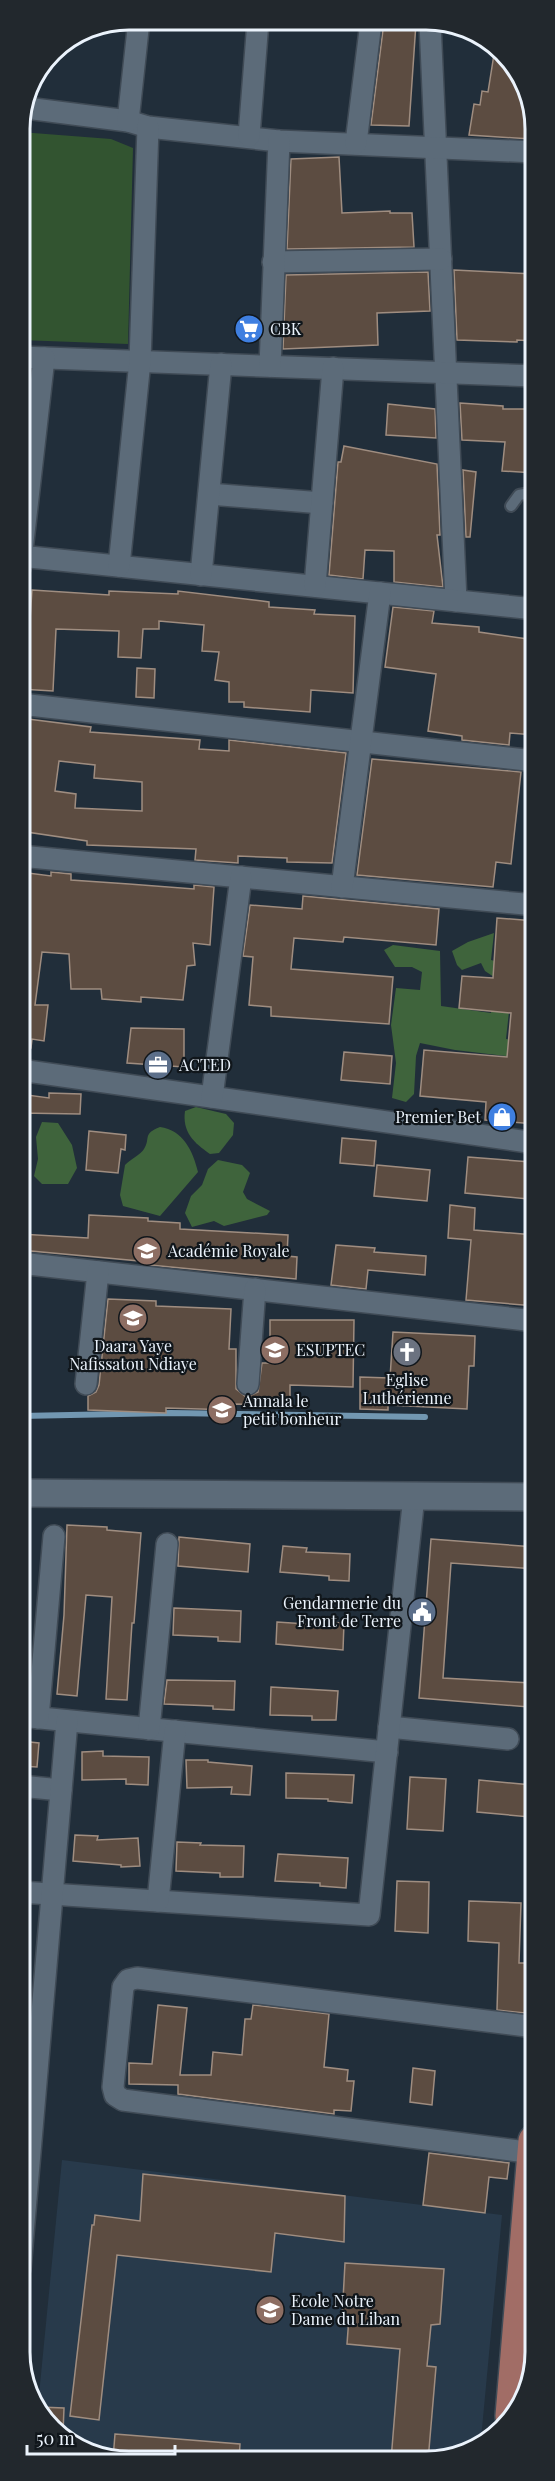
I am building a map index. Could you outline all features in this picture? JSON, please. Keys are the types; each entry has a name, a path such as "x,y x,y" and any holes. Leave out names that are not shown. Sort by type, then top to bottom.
{"main road":[{"path":"514,2398 525,2264"}],"street":[{"path":"119,566 140,361 139,30"},
{"path":"249,136 257,30"},
{"path":"356,143 370,30"},
{"path":"430,30 456,601"},
{"path":"32,109 279,141 525,152"},
{"path":"270,366 279,141"},
{"path":"273,262 441,259"},
{"path":"30,357 525,376"},
{"path":"30,476 44,358"},
{"path":"201,575 221,364"},
{"path":"315,586 333,368"},
{"path":"209,494 322,503"},
{"path":"30,561 119,566 525,608"},
{"path":"342,886 380,593"},
{"path":"30,705 525,759"},
{"path":"30,857 525,904"},
{"path":"212,1097 241,877"},
{"path":"30,1071 525,1142"},
{"path":"30,1264 525,1320"},
{"path":"86,1384 98,1272"},
{"path":"248,1384 255,1289"},
{"path":"30,1493 525,1497"},
{"path":"30,1893 369,1915 414,1496"},
{"path":"30,1710 54,1536"},
{"path":"149,1729 167,1544"},
{"path":"30,1717 387,1752"},
{"path":"30,2099 52,1895 66,1721"},
{"path":"389,1727 508,1739"},
{"path":"158,1901 175,1731"},
{"path":"30,1787 61,1790"},
{"path":"525,2026 137,1978 128,1980 123,1987 113,2087 115,2095 123,2100 525,2146"}],"lane":[{"path":"511,506 519,495 525,494"}],"shaded area":[{"name":"Ecole Notre Dame du Liban","path":"62,2160 502,2215 481,2434 458,2446 426,2451 129,2451 110,2449 79,2438 69,2431 43,2402 39,2393"}],"green space":[{"path":"30,133 111,139 133,148 128,344 30,340"},
{"path":"494,933 491,960 514,966 506,1039 525,1042 525,1055 522,1058 455,1050 420,1043 416,1056 414,1094 406,1102 392,1098 396,1063 391,1025 396,988 420,990 422,972 412,967 395,967 384,950 393,945 440,951 441,1006 491,1013 494,977 485,971 481,963 462,970 457,965 452,951 468,942"},
{"path":"196,1107 226,1114 234,1123 233,1135 219,1153 210,1154 194,1141 187,1131 185,1111"},
{"path":"42,1122 58,1123 72,1145 77,1168 68,1184 42,1184 34,1176 38,1159 36,1137"},
{"path":"160,1127 175,1132 181,1137 190,1149 198,1172 160,1216 123,1206 120,1195 125,1165 143,1151 149,1134"},
{"path":"218,1160 242,1165 250,1173 243,1192 247,1199 270,1211 267,1215 224,1226 214,1221 192,1227 185,1213 191,1196 202,1185 208,1169"}],"building":[{"path":"383,30 416,30 409,126 371,125"},
{"path":"493,57 515,85 522,103 525,139 469,135 474,104 480,105 482,91 488,92"},
{"path":"339,157 342,213 390,211 390,213 412,213 414,247 287,249 291,159"},
{"path":"454,270 525,274 525,340 457,340"},
{"path":"428,272 430,311 377,313 378,345 283,349 286,275"},
{"path":"460,403 503,406 503,409 525,409 525,472 502,471 505,442 462,440"},
{"path":"388,404 435,409 436,438 386,435"},
{"path":"344,446 437,464 440,535 437,535 443,587 394,582 394,551 365,550 363,579 329,575 338,462 341,462"},
{"path":"463,470 476,472 470,537 466,537"},
{"path":"32,590 109,595 109,591 178,594 178,591 269,602 269,607 315,610 314,614 355,616 353,693 311,690 310,712 244,707 244,702 229,702 229,682 215,680 219,652 202,651 204,625 159,621 159,629 143,629 141,658 118,657 119,631 56,629 53,691 30,690"},
{"path":"393,607 434,611 432,623 479,627 479,632 525,639 525,734 510,733 509,745 462,740 462,736 428,731 436,674 385,667"},
{"path":"137,668 155,669 154,698 136,697"},
{"path":"30,719 91,727 90,732 200,740 199,749 229,751 229,740 346,753 332,863 287,862 287,858 238,856 238,863 195,860 196,849 87,845 87,841 30,832","holes":["59,761 95,765 94,778 142,782 142,811 75,808 76,794 55,791"]},
{"path":"372,759 521,772 511,864 496,862 493,887 357,875"},
{"path":"51,872 71,874 71,880 194,889 194,885 214,887 210,945 193,943 195,965 187,966 183,1000 141,997 141,1002 102,999 101,989 71,989 69,954 42,952 35,1005 48,1005 44,1041 32,1039 31,1048 30,873 51,876"},
{"path":"303,896 439,909 436,945 344,937 343,942 294,938 291,969 393,977 389,1024 271,1016 271,1007 249,1005 253,957 243,956 250,905 302,909"},
{"path":"497,918 525,920 525,1123 485,1120 486,1102 420,1096 424,1050 507,1057 511,1013 459,1008 462,976 493,978"},
{"path":"131,1028 184,1029 184,1067 127,1063"},
{"path":"344,1052 392,1056 390,1084 341,1080"},
{"path":"49,1093 81,1094 80,1114 30,1113 30,1095 49,1098"},
{"path":"89,1131 126,1135 125,1150 121,1149 118,1173 86,1170"},
{"path":"342,1138 376,1141 374,1166 340,1163"},
{"path":"468,1157 525,1162 525,1199 465,1193"},
{"path":"377,1165 430,1170 427,1201 374,1196"},
{"path":"450,1205 475,1208 474,1230 525,1234 525,1305 466,1300 471,1240 448,1238"},
{"path":"89,1215 148,1218 148,1221 180,1223 180,1229 288,1235 287,1256 297,1257 296,1279 30,1251 30,1235 88,1238"},
{"path":"336,1245 375,1248 374,1252 426,1256 425,1275 368,1270 366,1289 331,1285"},
{"path":"108,1299 156,1301 156,1306 231,1309 229,1349 236,1349 236,1389 246,1397 258,1392 262,1363 270,1363 270,1320 354,1320 353,1387 290,1385 290,1405 234,1404 234,1410 166,1408 166,1413 88,1410 88,1396 96,1392 99,1385"},
{"path":"393,1332 475,1336 474,1366 469,1366 467,1409 388,1405 388,1410 360,1409 360,1377 390,1378"},
{"path":"67,1525 107,1527 107,1530 141,1533 127,1700 106,1699 112,1597 86,1595 77,1696 57,1694 64,1615"},
{"path":"179,1537 250,1544 248,1572 178,1566"},
{"path":"431,1539 525,1546 525,1568 451,1563 443,1678 525,1683 525,1707 419,1698"},
{"path":"283,1546 307,1548 306,1552 350,1554 349,1581 329,1580 329,1576 280,1572"},
{"path":"174,1608 241,1611 240,1642 218,1641 218,1637 173,1635"},
{"path":"277,1622 321,1625 321,1622 344,1623 343,1650 276,1644"},
{"path":"167,1680 235,1681 234,1710 213,1709 213,1706 164,1704"},
{"path":"271,1687 338,1691 336,1720 312,1720 312,1716 270,1715"},
{"path":"30,1742 39,1743 37,1767 30,1767"},
{"path":"103,1751 103,1756 149,1757 148,1785 126,1784 126,1779 82,1780 82,1752"},
{"path":"186,1760 208,1760 208,1762 252,1766 250,1795 231,1794 232,1787 187,1788"},
{"path":"286,1773 354,1775 352,1803 328,1801 328,1799 286,1798"},
{"path":"410,1777 446,1779 443,1831 407,1829"},
{"path":"479,1780 525,1784 525,1817 477,1812"},
{"path":"75,1835 98,1836 97,1840 138,1838 140,1866 121,1867 121,1865 73,1861"},
{"path":"177,1842 244,1846 243,1877 220,1877 220,1873 176,1871"},
{"path":"278,1854 348,1858 346,1888 320,1886 320,1883 275,1881"},
{"path":"397,1881 429,1882 428,1933 395,1931"},
{"path":"469,1901 521,1903 519,1963 525,1963 525,2013 497,2010 499,1943 468,1941"},
{"path":"158,2005 187,2008 180,2075 211,2075 213,2052 242,2055 245,2019 251,2019 253,2005 329,2014 324,2067 348,2070 347,2081 354,2081 351,2111 334,2110 334,2114 178,2094 178,2085 129,2084 129,2063 152,2064"},
{"path":"413,2068 435,2071 432,2105 410,2102"},
{"path":"429,2153 509,2163 507,2179 489,2177 485,2213 423,2205"},
{"path":"143,2174 345,2196 344,2242 275,2233 271,2272 117,2255 99,2420 70,2416 95,2215 140,2221"},
{"path":"345,2263 444,2269 440,2324 431,2325 427,2366 436,2367 429,2451 392,2451 400,2349 347,2344 349,2317 342,2318"},
{"path":"47,2407 64,2408 63,2425"},
{"path":"115,2434 240,2444 240,2451 114,2449"}],"waterway":[{"path":"30,1416 171,1413 425,1417"}],"place":[{"name":"CBK","path":"249,329"},
{"name":"ACTED","path":"158,1065"},
{"name":"Premier Bet","path":"502,1117"},
{"name":"Académie Royale","path":"147,1251"},
{"name":"Daara Yaye Nafissatou Ndiaye","path":"133,1318"},
{"name":"ESUPTEC","path":"275,1350"},
{"name":"Eglise Luthérienne","path":"407,1352"},
{"name":"Annala le petit bonheur","path":"222,1410"},
{"name":"Gendarmerie du Front de Terre","path":"422,1612"},
{"name":"Ecole Notre Dame du Liban","path":"270,2310"}]}
